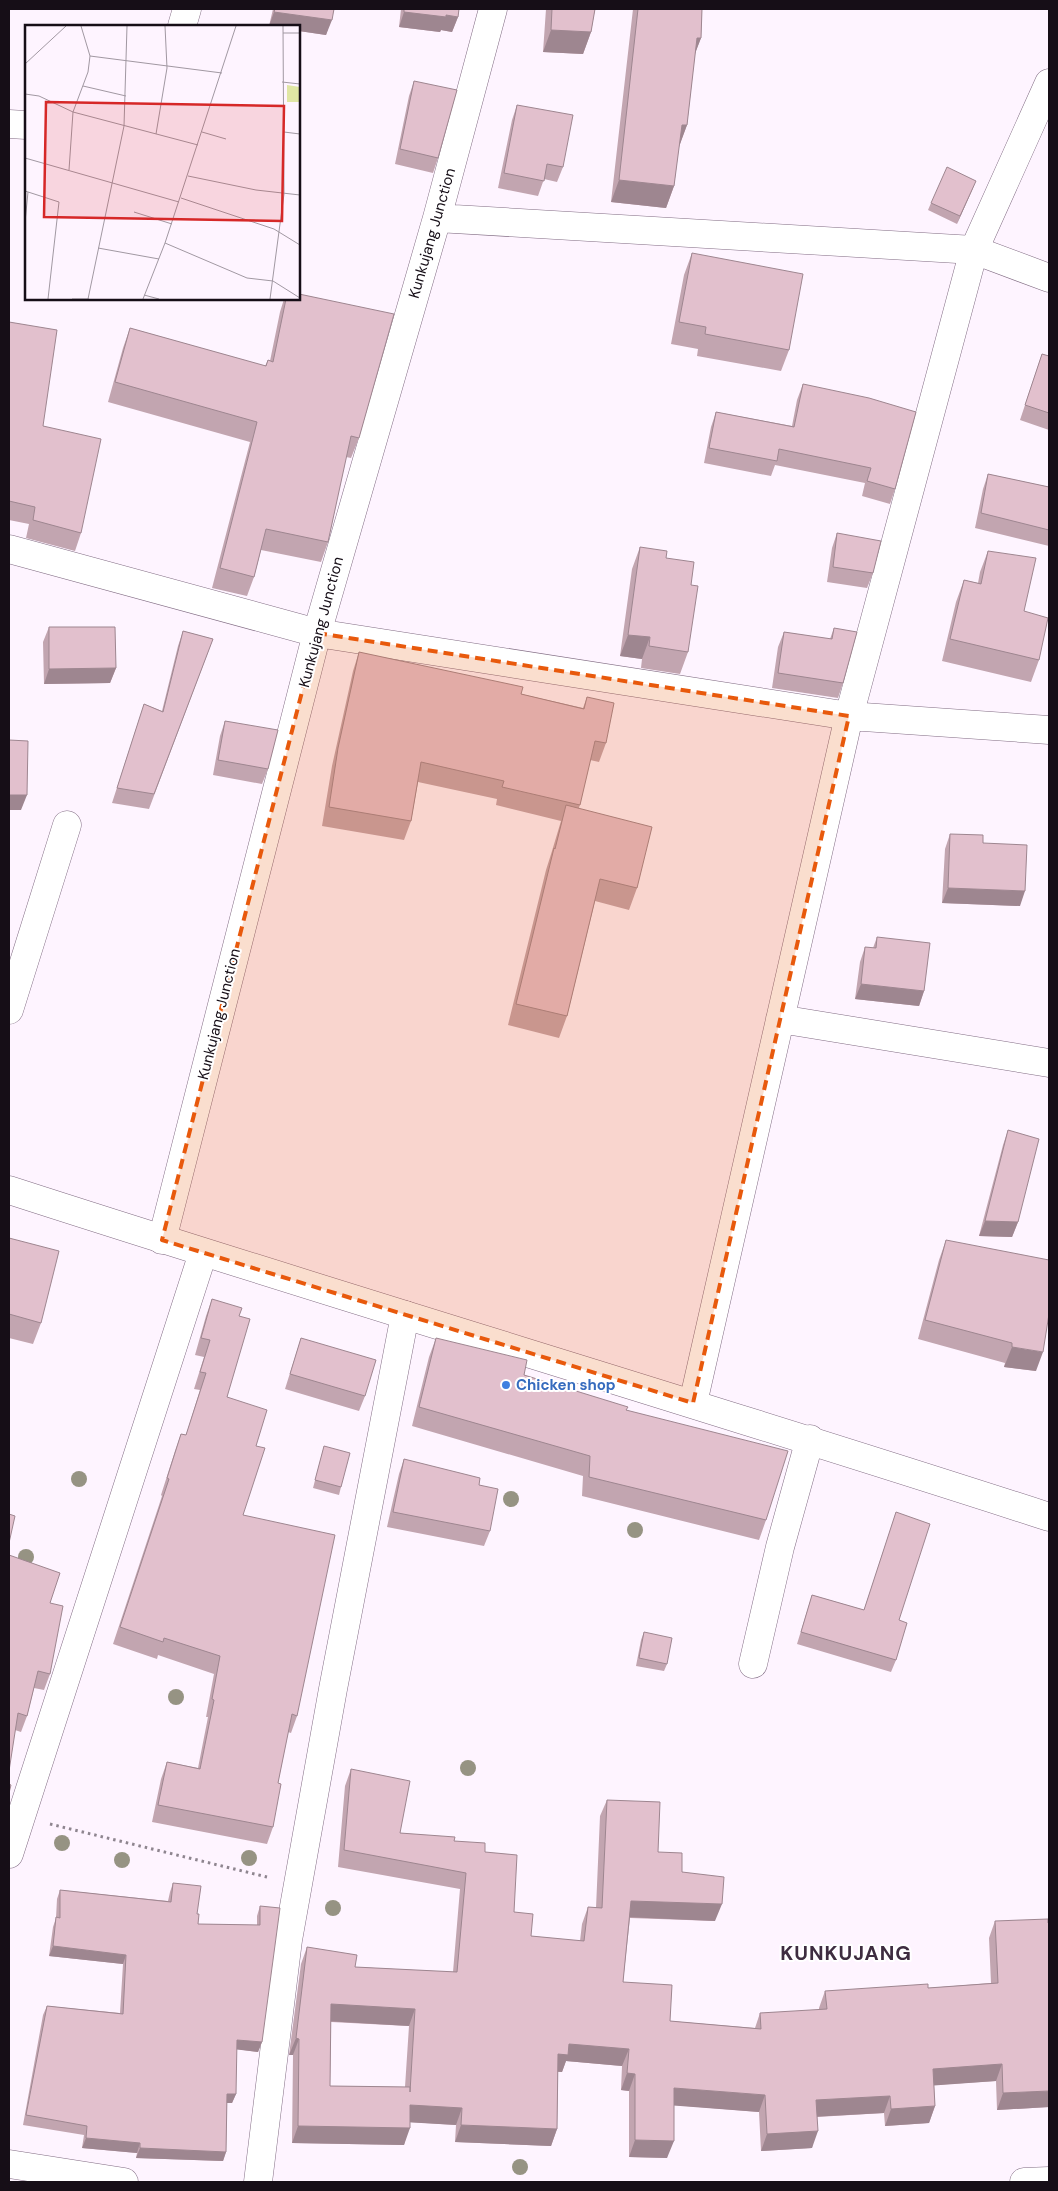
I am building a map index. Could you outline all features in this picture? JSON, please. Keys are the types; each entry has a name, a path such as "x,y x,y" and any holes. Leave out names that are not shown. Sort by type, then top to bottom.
{"street":[{"path":"182,25 187,9"},
{"name":"Kunkujang Junction","path":"162,1240 317,632 437,218 493,9"},
{"path":"693,1403 849,716 974,250 1049,83"},
{"path":"9,124 25,125"},
{"path":"437,218 974,250 1049,278"},
{"path":"9,549 317,632 849,716 1049,730"},
{"path":"9,1010 67,825"},
{"path":"780,1019 1049,1063"},
{"path":"9,1190 162,1240 810,1439 1049,1517"},
{"path":"9,1854 203,1252"},
{"path":"258,2182 288,1940 297,1884 405,1315"},
{"path":"753,1664 780,1547 810,1439"},
{"path":"9,2164 124,2182"},
{"path":"1024,2182 1049,2181"}],"path":[{"path":"20,1816 297,1884"}],"highlighted area":[{"path":"317,633 849,716 693,1403 162,1240"}],"building":[{"path":"275,9 334,9 332,20 274,12"},
{"path":"404,9 459,9 458,17 446,15 446,17 404,12"},
{"path":"552,9 595,9 591,32 551,30"},
{"path":"638,9 702,9 701,38 697,38 687,125 682,125 674,186 619,180"},
{"path":"414,81 457,90 438,158 400,149"},
{"path":"517,105 573,115 563,167 547,164 544,181 504,173"},
{"path":"947,167 976,181 960,216 931,203"},
{"path":"692,253 803,274 789,350 705,334 706,327 679,322"},
{"path":"300,294 394,314 359,438 351,436 328,542 266,529 254,577 220,568 257,422 115,382 130,328 266,366 268,360 273,362 286,300 300,300"},
{"path":"9,322 57,330 43,426 101,439 81,533 33,520 35,507 9,501"},
{"path":"1042,354 1049,356 1049,413 1025,405"},
{"path":"803,384 869,398 916,412 895,489 867,481 871,468 779,449 777,461 709,448 716,412 794,427"},
{"path":"988,474 1049,487 1049,530 981,513"},
{"path":"837,533 881,541 873,573 833,567"},
{"path":"640,547 667,551 666,558 694,562 691,585 698,586 688,652 649,646 650,637 628,635"},
{"path":"988,551 1036,558 1024,611 1048,618 1039,660 950,639 964,580 981,584"},
{"path":"49,627 115,627 116,668 49,669"},
{"path":"834,628 857,632 843,683 778,673 784,632 832,639"},
{"path":"183,631 213,639 154,794 117,788 144,704 163,712"},
{"path":"359,652 523,687 521,694 584,709 587,697 614,703 606,743 595,741 580,805 502,787 504,781 421,762 411,821 329,807 338,748"},
{"path":"225,721 278,730 268,769 218,760"},
{"path":"9,740 28,741 27,795 9,795"},
{"path":"566,805 652,827 637,888 600,879 567,1016 516,1004"},
{"path":"950,834 983,835 983,843 1027,845 1025,891 948,888"},
{"path":"877,937 930,943 924,991 861,984 865,947 876,948"},
{"path":"1008,1130 1039,1139 1018,1222 985,1221"},
{"path":"9,1238 59,1251 41,1323 9,1314"},
{"path":"946,1240 1049,1260 1049,1314 1043,1352 1012,1347 1012,1343 925,1320"},
{"path":"212,1299 242,1308 239,1316 250,1319 227,1397 267,1410 256,1446 265,1448 243,1515 335,1535 297,1716 292,1714 278,1783 281,1784 273,1827 158,1805 167,1762 200,1769 214,1700 212,1699 220,1656 164,1638 163,1642 120,1627 169,1479 167,1478 181,1434 186,1435 206,1373 200,1372 210,1340 201,1338"},
{"path":"301,1338 376,1360 365,1396 290,1374"},
{"path":"436,1338 527,1360 524,1375 628,1407 626,1410 788,1451 766,1520 589,1477 590,1456 419,1407"},
{"path":"324,1446 350,1453 341,1487 315,1480"},
{"path":"404,1459 480,1478 479,1485 498,1489 490,1531 393,1512"},
{"path":"896,1512 930,1524 899,1620 907,1623 896,1660 801,1632 812,1595 864,1610"},
{"path":"9,1514 15,1516 9,1543"},
{"path":"9,1555 60,1573 50,1603 63,1606 50,1674 38,1671 27,1716 18,1713 9,1771"},
{"path":"644,1632 672,1638 667,1664 639,1658"},
{"path":"351,1769 410,1781 400,1833 455,1837 454,1841 485,1843 485,1852 517,1855 514,1912 533,1914 531,1936 584,1941 588,1907 602,1908 607,1800 660,1802 658,1852 682,1853 682,1872 724,1877 722,1904 631,1901 623,1982 672,1985 670,2021 761,2029 760,2013 827,2009 825,1991 928,1984 928,1988 998,1983 995,1921 1048,1919 1049,2091 1003,2093 1002,2064 933,2069 935,2106 891,2109 890,2096 816,2100 818,2131 767,2134 765,2095 674,2088 674,2141 635,2140 635,2074 627,2073 629,2049 569,2044 568,2055 558,2054 557,2129 461,2125 462,2108 410,2105 410,2128 298,2126 299,2039 296,2038 307,1947 357,1955 355,1967 457,1972 466,1873 344,1850","holes":["331,2004 415,2009 410,2092 410,2087 330,2086"]},
{"path":"173,1883 201,1886 197,1914 199,1914 198,1924 260,1925 260,1906 280,1908 262,2042 237,2040 236,2094 227,2094 226,2152 140,2148 140,2143 86,2138 87,2126 26,2115 47,2006 123,2014 126,1955 53,1946 56,1917 60,1918 60,1890 171,1902"}],"place":[{"name":"Chicken shop","path":"506,1385"}],"district":[{"name":"KUNKUJANG","path":"846,1953"}]}
